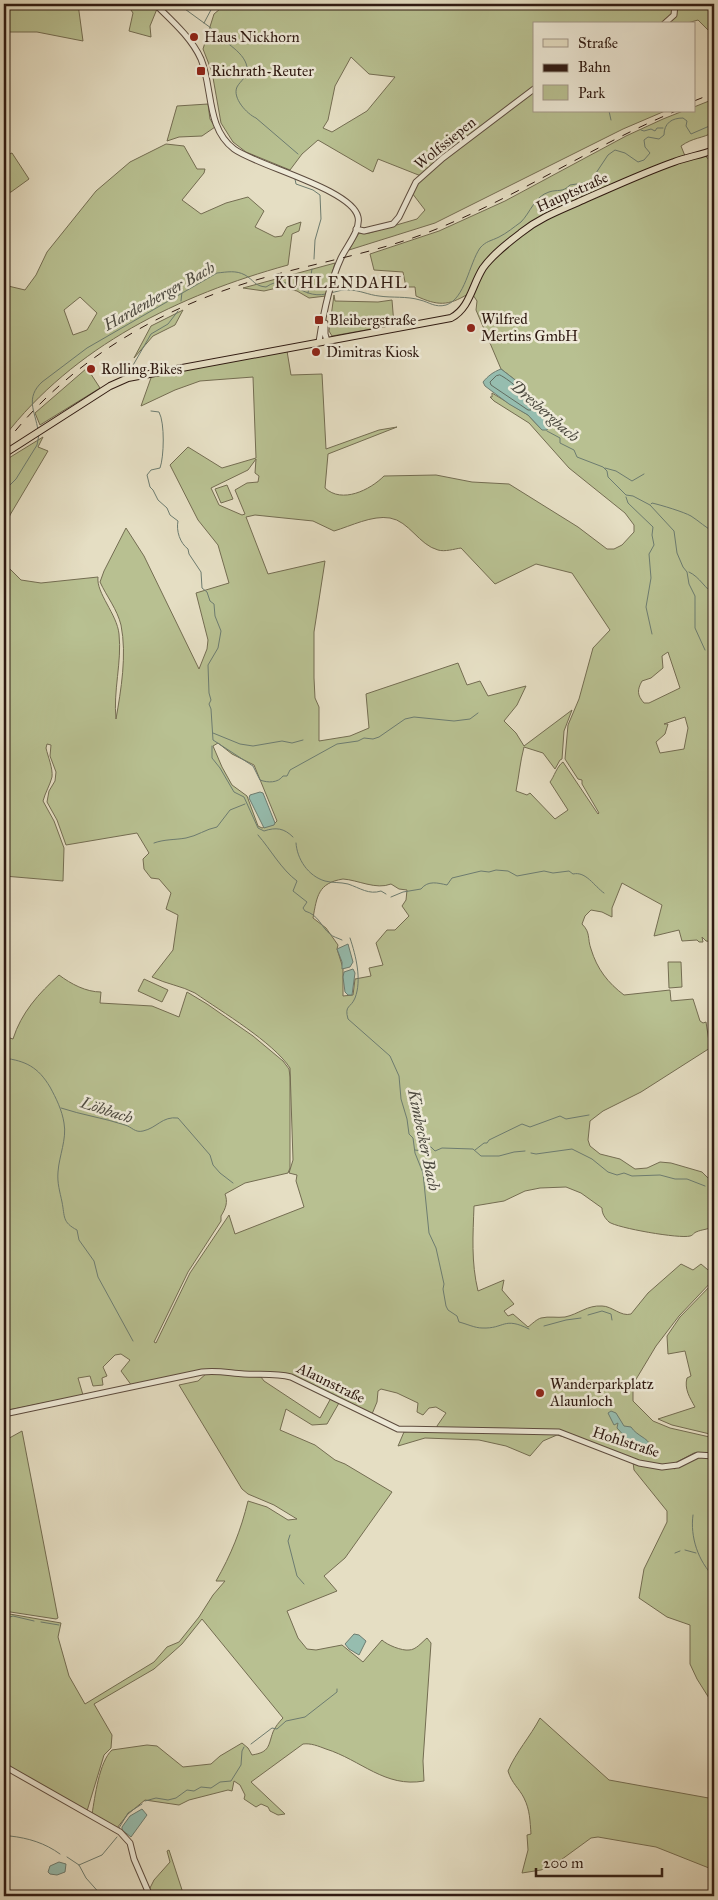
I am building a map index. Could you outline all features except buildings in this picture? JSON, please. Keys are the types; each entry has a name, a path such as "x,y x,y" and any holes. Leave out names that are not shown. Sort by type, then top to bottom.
{"main road":[{"name":"Hauptstraße","path":"4,454 110,386 128,378 448,319 460,312 482,271 493,257 522,232 550,214 675,162 714,150"}],"street":[{"path":"155,4 198,53 206,75 216,124 229,145 250,158 303,178 348,203 357,214 356,229 340,258 332,282 319,342"},
{"path":"666,22 674,15 675,4"},
{"name":"Wolfssiepen","path":"356,229 364,231 393,224 399,217 416,182 443,158 533,91"},
{"path":"327,341 325,329 328,303"},
{"name":"Alaunstraße","path":"4,1414 202,1372 221,1371 291,1377 398,1429 559,1432"},
{"name":"Hohlstraße","path":"559,1432 638,1462 662,1467 678,1465 698,1455 714,1456"},
{"path":"4,1766 120,1832 130,1843 134,1859 150,1896"}],"green space":[{"path":"4,4 78,4 83,41 37,32 4,32"},
{"path":"127,4 159,4 150,26 151,37 129,31 133,13"},
{"path":"226,4 714,4 714,36 698,20 691,22 533,22 533,89 421,176 378,159 373,172 318,140 302,154 290,170 246,152 233,142 221,123 212,72 203,49 214,14","holes":["351,57 369,74 395,77 367,111 332,132 323,128 328,120 335,86"]},
{"path":"533,93 533,112 663,112 623,129 435,223 349,250 359,233 369,233 417,219 425,210 412,193 417,183 443,160"},
{"path":"714,99 714,132 681,146 685,156 705,152 707,158 714,161 714,942 706,941 702,937 703,942 697,940 682,941 679,930 654,936 662,905 622,883 612,908 612,917 602,912 591,910 585,916 582,924 587,930 593,956 600,969 613,986 624,995 670,990 671,1001 693,999 700,1021 706,1022 710,1048 641,1092 603,1111 590,1121 588,1140 590,1146 600,1154 620,1159 635,1169 647,1168 660,1162 671,1163 702,1172 714,1187 714,1226 684,1237 636,1230 609,1222 604,1216 602,1208 581,1193 566,1187 540,1188 525,1191 504,1201 474,1206 473,1248 474,1270 478,1291 504,1280 502,1290 514,1304 504,1311 508,1316 513,1314 528,1327 541,1318 565,1317 597,1306 606,1306 627,1315 631,1314 648,1293 681,1264 693,1270 701,1264 714,1275 714,1279 679,1316 656,1346 635,1381 633,1401 653,1421 670,1428 714,1438 714,1454 694,1453 675,1463 674,1469 696,1456 714,1457 714,1610 712,1611 714,1616 714,1706 690,1664 690,1625 667,1617 639,1598 644,1569 667,1522 667,1511 634,1470 633,1462 576,1440 557,1435 543,1441 530,1456 506,1446 479,1440 425,1438 398,1446 404,1432 437,1429 446,1413 436,1407 429,1408 423,1415 417,1412 418,1403 397,1393 381,1389 378,1391 377,1402 372,1414 292,1376 214,1369 132,1386 121,1371 130,1360 121,1354 115,1355 103,1367 107,1376 102,1378 103,1385 93,1386 90,1376 78,1378 83,1395 4,1411 4,1036 13,1039 26,1012 44,989 59,975 79,987 101,992 100,1003 152,1006 179,1017 187,992 253,1036 283,1061 289,1069 290,1168 288,1173 245,1183 225,1194 226,1205 221,1221 188,1272 154,1342 156,1343 190,1273 229,1215 235,1234 304,1207 296,1181 297,1175 289,1173 293,1160 290,1068 272,1048 260,1038 195,993 152,977 173,950 178,915 166,909 171,893 159,879 151,878 144,869 143,859 149,853 137,833 66,845 57,820 47,802 49,791 55,781 56,772 50,756 51,745 47,744 46,748 52,777 43,801 54,821 64,848 63,881 4,876 4,563 21,580 41,583 98,577 100,590 115,619 119,634 116,719 123,672 123,636 117,614 100,582 126,528 144,556 199,669 207,649 208,640 196,593 229,583 218,545 198,520 170,465 188,447 222,468 256,458 253,377 200,381 141,406 152,375 287,351 291,375 322,374 326,449 379,430 397,427 328,454 325,488 332,493 347,495 356,493 371,486 384,476 436,475 472,482 509,484 578,527 607,549 614,549 622,545 634,532 634,525 625,513 569,468 529,423 490,397 492,397 492,393 528,415 542,430 546,418 539,414 535,401 523,386 501,369 476,310 477,301 473,295 468,294 449,303 431,302 416,296 415,287 406,287 403,272 374,270 370,254 439,231 505,201 626,136 680,112 696,112 696,106","holes":["256,459 255,473 259,476 258,482 247,483 235,490 245,514 242,515 219,505 211,488 248,470","255,515 313,521 334,531 369,519 390,518 397,520 425,543 438,550 444,551 461,548 495,584 536,564 572,573 610,630 593,648 579,699 568,725 565,759 578,779 582,780 582,784 599,813 563,762 550,782 568,810 555,819 530,793 527,795 516,791 524,747 543,753 555,769 562,759 564,731 572,710 524,746 516,733 504,721 517,705 526,686 488,696 480,681 467,685 458,663 366,694 369,728 350,736 319,741 319,707 315,698 314,678 314,632 325,561 268,574 246,517","668,652 680,688 649,703 644,703 638,692 639,687 642,681 651,678 663,668 662,656","685,717 688,728 684,749 660,753 656,742 665,734 668,724 664,724","218,743 232,754 254,765 277,821 274,824 262,828 258,826 247,796 232,785 213,746","343,879 379,886 391,884 399,889 407,890 406,900 402,906 409,916 395,930 387,930 376,943 383,965 369,968 371,976 355,979 353,995 343,996 343,968 337,949 338,945 326,928 313,918 320,892 328,884"]},
{"path":"208,104 210,119 215,127 202,136 179,137 167,141 177,106"},
{"path":"166,144 184,146 197,169 205,169 204,173 182,200 201,214 226,203 248,197 264,211 255,227 275,237 282,236 287,227 301,222 299,231 292,234 288,265 247,277 207,292 131,328 96,350 63,376 32,405 4,437 4,285 25,290 36,275 47,252 96,191 130,162","holes":["80,297 97,313 87,330 73,335 64,310"]},
{"path":"12,153 29,179 11,192 4,194 4,156"},
{"path":"335,263 326,296 309,298 297,291 281,287 264,291 243,288"},
{"path":"334,295 335,301 378,302 392,300 394,325 332,336 329,331"},
{"path":"183,310 175,325 153,336 134,358 151,326"},
{"path":"87,368 100,388 40,425 35,413"},
{"path":"43,437 38,447 48,451 10,515 4,531 4,461"},
{"path":"227,485 233,499 221,503 215,489"},
{"path":"4,893 9,912 7,949 4,948"},
{"path":"668,962 681,962 682,987 669,988"},
{"path":"144,979 168,990 162,1002 138,991"},
{"path":"714,1282 714,1435 672,1425 658,1419 695,1407 687,1390 687,1378 691,1376 685,1351 668,1354 667,1336 680,1317"},
{"path":"207,1373 261,1377 264,1381 320,1418 331,1398 339,1403 327,1424 312,1425 286,1409 280,1430 315,1445 335,1460 392,1492 345,1558 324,1576 337,1591 287,1611 298,1638 307,1649 316,1650 342,1645 363,1662 382,1640 403,1650 412,1650 427,1638 431,1643 423,1761 424,1781 410,1782 385,1777 339,1754 314,1745 303,1744 251,1782 285,1814 278,1815 261,1804 256,1807 244,1799 245,1795 240,1785 234,1781 232,1791 228,1790 189,1800 179,1805 145,1800 128,1814 117,1828 92,1814 101,1771 112,1750 147,1745 157,1746 183,1767 211,1764 220,1756 242,1743 252,1755 262,1752 269,1745 274,1730 283,1718 202,1619 182,1644 154,1669 94,1704 112,1735 111,1748 104,1755 87,1811 4,1764 4,1613 61,1623 58,1637 69,1676 85,1704 154,1662 167,1647 179,1642 225,1581 216,1581 235,1542 248,1501 267,1507 288,1520 297,1519 274,1505 248,1494 242,1489 179,1385 198,1381"},
{"path":"22,1431 58,1618 56,1619 4,1611 4,1441"},
{"path":"540,1718 609,1780 714,1799 712,1808 714,1870 656,1847 598,1837 591,1838 554,1865 541,1870 522,1873 528,1850 527,1835 531,1834 529,1816 524,1798 508,1771"},
{"path":"169,1850 184,1896 152,1896 149,1890 154,1880 170,1862 167,1851"}],"water":[{"path":"501,369 523,386 535,401 539,414 550,423 547,430 542,430 528,415 509,404 485,386 483,382"},
{"path":"263,793 275,823 264,828 249,798 250,795"},
{"path":"348,944 353,962 350,967 342,969 342,962 337,949"},
{"path":"353,969 355,973 352,995 348,995 345,992 343,977 344,972"},
{"path":"611,1411 616,1413 624,1426 631,1427 636,1433 647,1440 650,1445 642,1449 631,1444 617,1428 618,1423 614,1425 608,1413"},
{"path":"354,1634 359,1635 366,1641 359,1655 345,1644"},
{"path":"142,1809 147,1815 131,1837 122,1830 122,1827 130,1816"},
{"path":"59,1862 66,1864 65,1872 57,1875 50,1874 48,1872 50,1866"}],"waterway":[{"path":"178,4 211,28 237,51 247,67 246,76 237,87 238,101 249,113 298,154"},
{"path":"204,23 213,6"},
{"path":"609,112 611,120"},
{"name":"Hardenberger Bach","path":"330,293 353,290 379,296 415,299 435,305 446,305 458,296 480,248 487,242 505,234 521,222 536,201 544,194 562,190 570,185 590,182 608,155 615,150 625,153 638,162 644,160 650,153 645,147 644,140 648,137 659,139 664,135 665,127 672,120 683,118 687,121 686,126 691,134 714,124"},
{"path":"641,130 651,129 655,131 657,128 663,128"},
{"path":"295,179 296,184 313,190 320,195 321,219 315,240 314,259"},
{"path":"308,293 312,269"},
{"name":"Hardenberger Bach","path":"38,430 32,399 42,382 87,348 217,273 238,272 262,286 266,287 282,282 309,293 317,295 326,294"},
{"name":"Hardenberger Bach","path":"181,301 182,292"},
{"path":"128,374 151,334 168,324 178,311"},
{"name":"Kimbecker Bach","path":"151,411 159,412 163,440 160,468 151,470 147,475 150,487 158,500 167,508 170,515 178,521 179,536 201,572 202,588 207,592 210,601 214,604 215,616 221,631 218,648 208,665 211,700 209,704 213,740 253,766 260,780 273,782 283,776 287,776 290,770 337,744 379,737 405,719 414,717 454,721 470,719 478,713"},
{"name":"Dresbergbach","path":"547,431 560,438 560,443 574,450 577,457 603,467 607,471 608,477 626,495 633,496 650,505 674,531 677,553 687,572 689,584 695,596 695,628 705,650"},
{"name":"Hardenberger Bach","path":"4,497 8,492 9,486 16,479 37,445 39,434"},
{"path":"605,468 616,471 632,481 644,474"},
{"path":"626,497 628,503 653,527 654,545 649,554 651,578 646,607 652,634"},
{"path":"651,504 661,505 688,514 714,532"},
{"path":"689,572 714,594"},
{"path":"213,733 240,744 253,746 282,741 292,743 303,740"},
{"name":"Kimbecker Bach","path":"212,746 212,758 234,792 244,797 258,828 264,831 280,829 293,837"},
{"path":"154,843 190,837 217,827 230,810 245,804"},
{"name":"Kimbecker Bach","path":"258,835 281,865 297,881 293,891 307,902 303,908 305,911 314,915 331,935 342,940"},
{"path":"296,843 304,866 319,879 348,884 368,892 381,891 386,894"},
{"path":"391,897 403,892 421,889 430,883 447,885 452,878 481,871 489,872 496,870 508,871 517,876 544,871 553,873 569,871 586,877 604,893"},
{"name":"Kimbecker Bach","path":"350,938 356,960 358,984 355,998 347,1009 348,1019 390,1056 399,1076 401,1099 409,1134 413,1138 415,1153 423,1173 429,1233 436,1248 444,1284 446,1306 448,1310 457,1316 459,1322 474,1327 490,1328 509,1323 529,1329"},
{"path":"4,1058 31,1066 41,1074 57,1100 65,1129 58,1176 65,1219 66,1222 77,1230 79,1240 94,1261 98,1277 133,1341"},
{"name":"Löhbach","path":"61,1108 127,1126 136,1131 148,1129 164,1120 178,1118 210,1155 213,1165 233,1183"},
{"path":"475,1150 489,1140 522,1124 530,1127 560,1116 566,1119 589,1115"},
{"path":"415,1150 421,1151 424,1147 431,1147 435,1151 442,1148 473,1149 481,1156 499,1156 525,1151"},
{"path":"531,1153 572,1149 592,1159 608,1172 617,1175 624,1173 632,1176 660,1175 675,1179 687,1179 705,1186"},
{"path":"588,1315 602,1311 611,1314 612,1320"},
{"path":"544,1326 581,1318"},
{"path":"693,1515 692,1523 696,1548 708,1571 714,1577"},
{"path":"290,1535 288,1541 297,1576 304,1584"},
{"path":"685,1550 696,1553"},
{"path":"675,1553 680,1551"},
{"path":"4,1619 13,1616 34,1621"},
{"path":"41,1622 59,1625"},
{"path":"251,1744 272,1728 277,1729 286,1721 305,1717 337,1692 337,1689"},
{"path":"145,1801 156,1798 168,1800 176,1798 187,1790 194,1791 201,1787 211,1788 220,1782 231,1781 241,1765 244,1747"},
{"path":"119,1828 128,1813 142,1804"},
{"path":"4,1843 10,1836 23,1838 42,1844 60,1854"},
{"path":"79,1865 102,1855 117,1837"},
{"path":"67,1857 79,1865 86,1878 102,1896"}],"railway":[{"path":"696,100 714,93"},
{"path":"4,445 27,417 52,392 80,369 108,348 170,313 203,298 237,286 382,248 429,232 492,204 614,140 674,112"}],"place":[{"name":"Haus Nickhorn","path":"194,37"},
{"name":"Richrath-Reuter","path":"201,71"},
{"name":"Bleibergstraße","path":"319,320"},
{"name":"Wilfred Mertins GmbH","path":"471,328"},
{"name":"Dimitras Kiosk","path":"316,352"},
{"name":"Rolling Bikes","path":"91,369"},
{"name":"Wanderparkplatz Alaunloch","path":"540,1393"}],"district":[{"name":"KUHLENDAHL","path":"341,282"}]}
